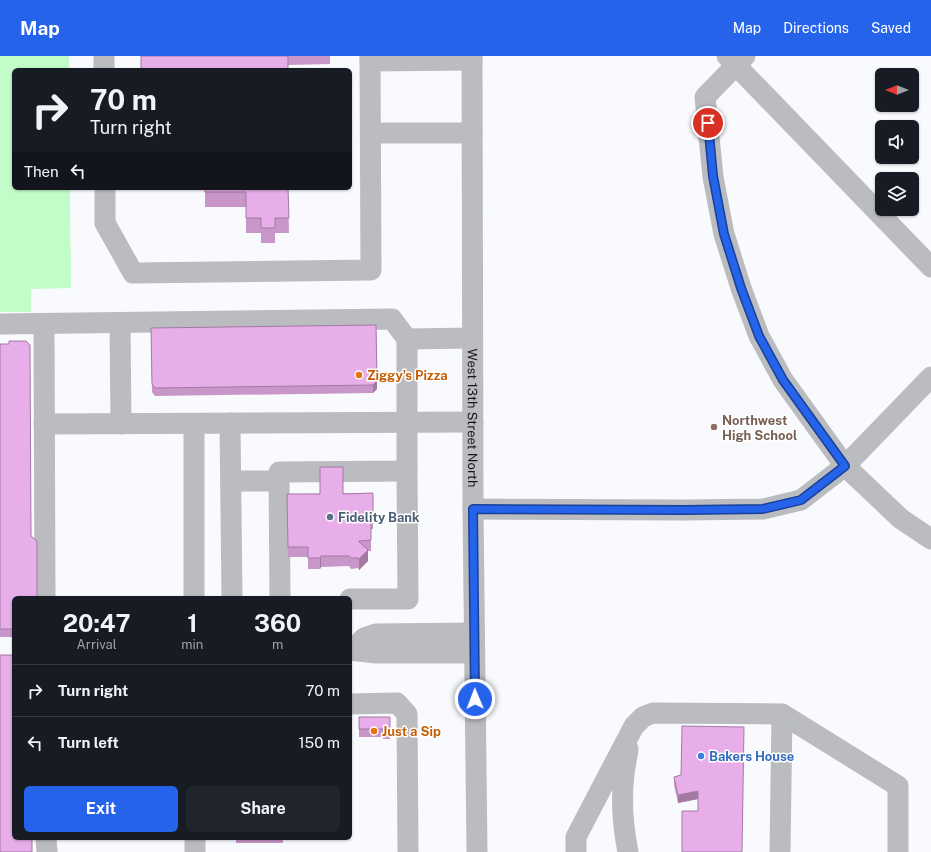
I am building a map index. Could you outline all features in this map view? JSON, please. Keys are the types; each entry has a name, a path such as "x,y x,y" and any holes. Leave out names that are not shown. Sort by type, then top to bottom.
{"street":[{"path":"104,56 104,68"},
{"path":"105,190 105,223 133,273 371,270 370,58 472,58"},
{"name":"West 13th Street North","path":"472,58 472,338 476,852"},
{"path":"931,267 736,59 705,97 713,176 724,234 741,288 759,336 783,380 845,466 901,519 931,539"},
{"path":"371,133 472,133"},
{"path":"0,324 392,319 406,339 408,599 352,599"},
{"path":"120,323 121,424"},
{"path":"44,324 45,596"},
{"path":"406,339 472,338"},
{"path":"473,509 763,509 801,500 845,466 931,377"},
{"path":"44,424 473,422"},
{"path":"230,423 232,596"},
{"path":"194,424 194,596"},
{"path":"280,596 279,472 407,471"},
{"path":"231,481 279,481"},
{"path":"352,650 364,638 376,634 474,643"},
{"path":"352,704 397,704 407,714 408,852"},
{"path":"576,852 576,836 634,726 643,717 653,713 782,714 898,786 898,852"},
{"path":"780,852 782,714"},
{"path":"628,852 624,825 623,800 625,768 628,748 634,726"},
{"path":"595,800 623,800"},
{"path":"46,840 47,852"},
{"path":"195,840 195,852"}],"green space":[{"path":"0,56 69,56 69,68 12,68 12,190 70,190 71,288 31,289 31,312 0,312"}],"building":[{"path":"141,56 288,56 288,68 141,68"},
{"path":"205,190 288,190 289,218 275,218 275,228 261,228 261,218 246,218 246,192 205,192"},
{"path":"376,325 377,381 373,385 155,388 152,384 151,328"},
{"path":"9,341 26,341 30,345 31,536 37,541 37,596 12,596 12,629 0,629 0,344 9,344"},
{"name":"Fidelity Bank","path":"320,467 343,467 343,494 373,493 371,540 359,541 368,550 359,559 351,558 349,556 321,556 320,558 308,558 308,547 288,547 287,494 320,494"},
{"path":"0,655 12,655 12,840 32,840 32,852 0,852"},
{"path":"359,717 390,717 390,731 383,731 383,729 359,729"},
{"path":"682,726 744,727 742,852 682,852 682,811 698,811 698,791 678,795 674,777 681,775"}],"place":[{"name":"Ziggy's Pizza","path":"359,375"},
{"name":"Northwest High School","path":"714,427"},
{"name":"Fidelity Bank","path":"330,517"},
{"name":"Just a Sip","path":"374,731"},
{"name":"Bakers House","path":"701,756"}],"route":[{"path":"475,699 473,509 763,509 801,500 845,466 783,380 759,336 741,288 724,234 713,176 708,123"}]}
